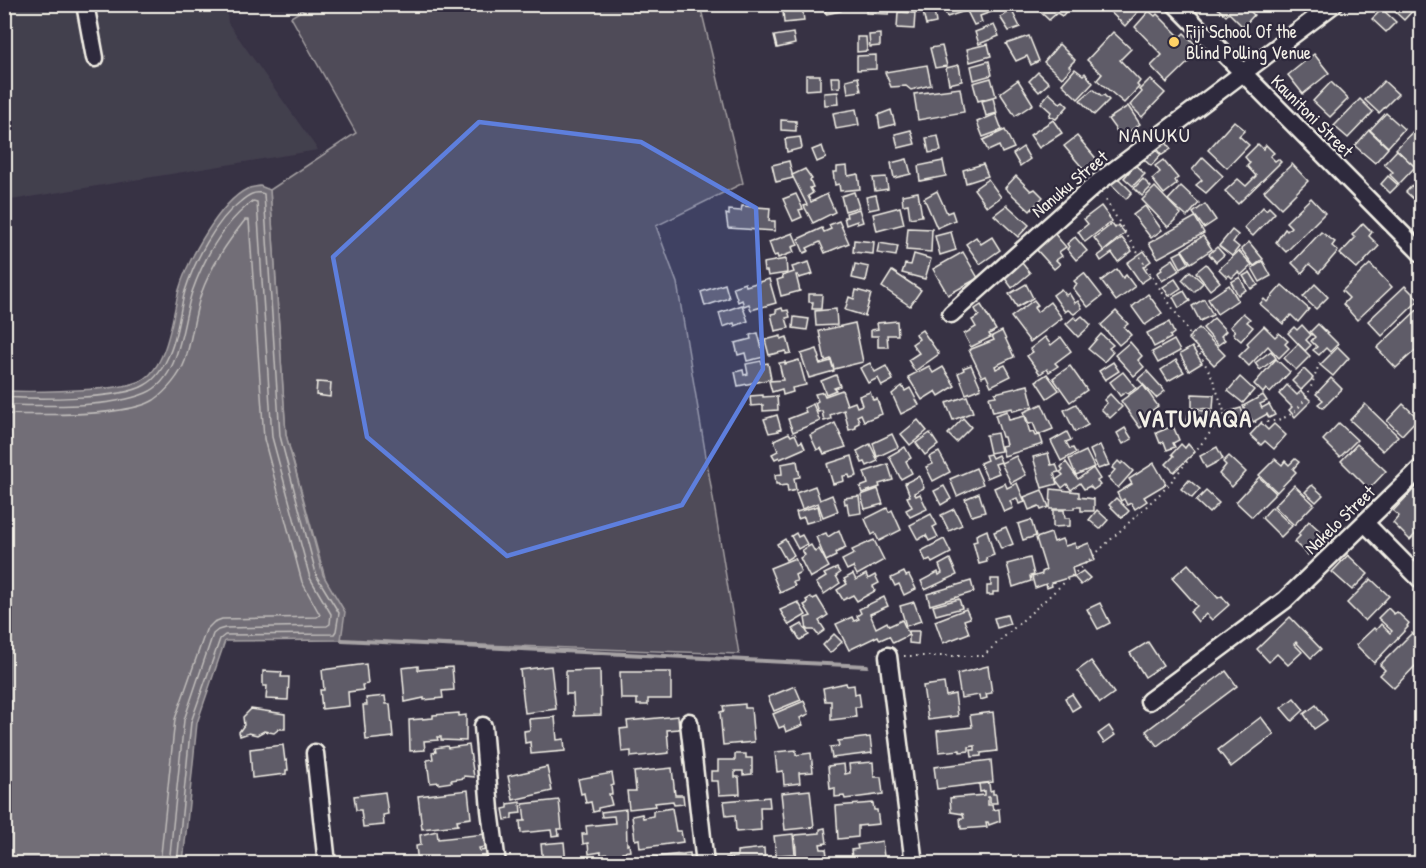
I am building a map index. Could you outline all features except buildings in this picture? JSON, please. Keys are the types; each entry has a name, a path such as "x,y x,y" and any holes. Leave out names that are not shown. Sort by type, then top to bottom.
{"street":[{"path":"85,4 95,58"},
{"name":"Kaunitoni Street","path":"1175,4 1242,75 1422,254"},
{"name":"Nanuku Street","path":"951,314 1096,184 1334,4"},
{"name":"Nakelo Street","path":"1149,701 1285,600 1422,467"},
{"path":"1365,523 1422,581"},
{"path":"888,656 914,864"},
{"path":"689,722 705,864"},
{"path":"483,726 497,864"},
{"path":"315,753 327,864"}],"path":[{"path":"1096,184 1187,330 1212,377 1226,414 1240,421 1269,423 1292,414 1305,400 1320,362"},
{"path":"888,656 983,656 1166,488 1226,414"}],"highlighted area":[{"path":"479,122 641,142 756,208 763,369 682,505 507,556 367,437 333,257"}],"shaded area":[{"path":"5,5 226,5 228,23 318,150 5,201"},
{"path":"310,5 700,5 743,183 656,226 677,283 739,654 342,640 286,435 270,190 356,133 291,17"}],"water":[{"path":"260,186 270,190 286,435 323,575 345,612 341,640 225,641 197,723 183,863 5,863 5,391 113,388 136,383 150,374 157,365 168,340 179,290 197,249 226,206 247,189"}],"waterway":[{"path":"342,640 867,666"}],"place":[{"name":"Fiji School Of the Blind Polling Venue","path":"1174,42"}],"district":[{"name":"NANUKU","path":"1155,135"},
{"name":"VATUWAQA","path":"1195,419"}]}
